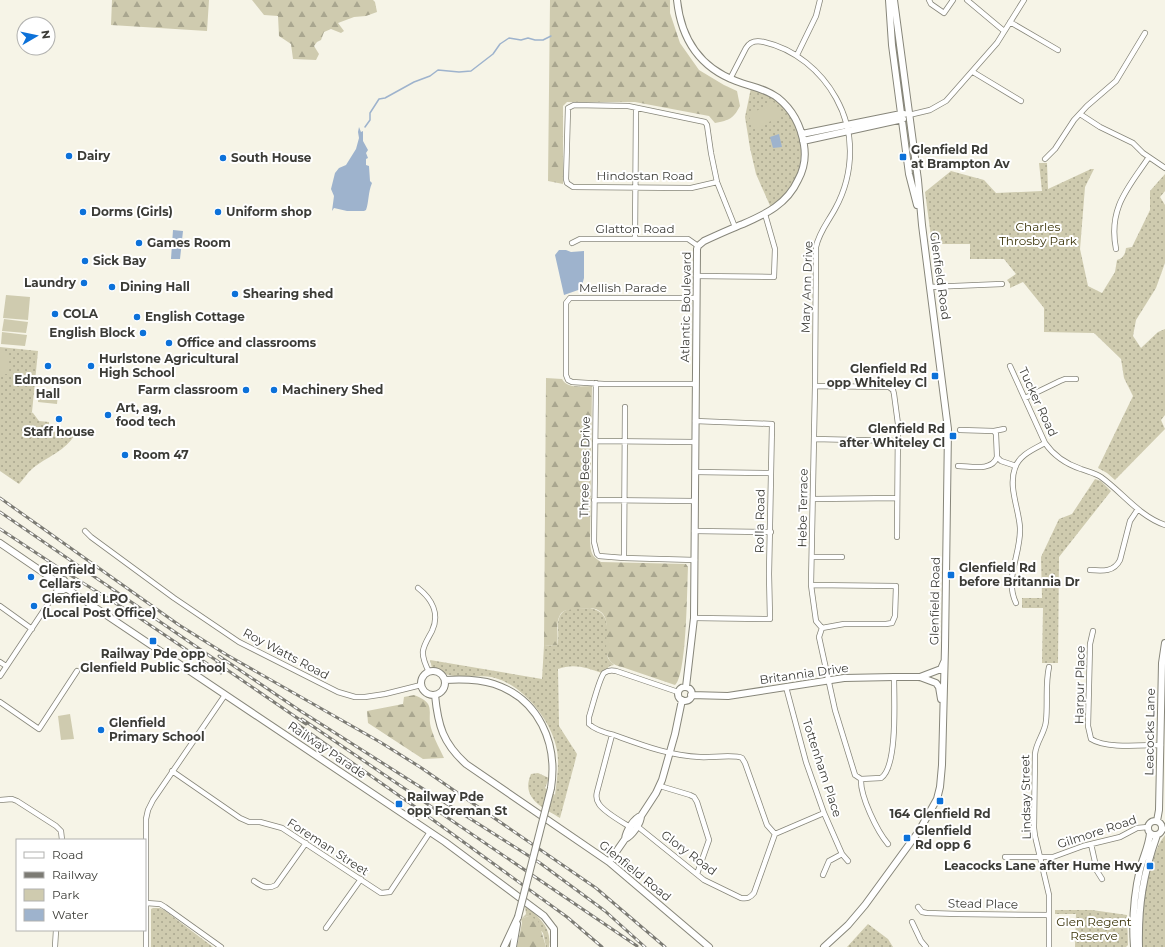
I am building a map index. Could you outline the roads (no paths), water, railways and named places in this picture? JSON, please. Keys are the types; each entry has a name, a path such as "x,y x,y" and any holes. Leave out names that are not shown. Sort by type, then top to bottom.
{"street":[{"name":"Atlantic Boulevard","path":"677,0 681,24 687,40 704,61 715,71 730,79 760,88 778,98 793,114 803,137 805,149 804,164 796,185 787,198 765,214 704,241 698,246 696,253 694,618 686,687"},
{"path":"797,55 816,16 820,0"},
{"name":"Glenfield Road","path":"889,0 892,45 908,174 920,216"},
{"name":"Glenfield Road","path":"824,947 848,925 865,905 899,860 931,811 937,799 940,787 942,765 944,722 948,430 920,216 918,180 894,0"},
{"path":"929,0 931,4 944,13 953,0"},
{"path":"967,0 1004,31"},
{"path":"803,137 922,113 937,107 946,101 997,43 1024,0"},
{"path":"1010,22 1058,50"},
{"path":"1045,159 1055,149 1092,100 1116,80 1145,33"},
{"name":"Mary Ann Drive","path":"730,79 746,48 752,42 760,41 770,43 797,55 827,84 836,98 847,128 850,151 845,184 838,204 818,237 816,247 815,386"},
{"path":"973,72 1021,101"},
{"name":"Hindostan Road","path":"636,108 628,106 574,105 568,108 567,183 573,187 690,188 717,182"},
{"path":"635,239 636,108 705,122 707,125 717,182 735,227"},
{"path":"1080,114 1100,127 1133,143 1143,153 1165,168"},
{"path":"1116,248 1113,230 1118,204 1149,157"},
{"path":"696,276 774,277 774,249 765,214"},
{"name":"Glatton Road","path":"572,243 580,239 688,239 698,246"},
{"path":"930,287 1002,284"},
{"name":"Mellish Parade","path":"696,298 570,298 567,299 566,303 566,375 568,380 572,382 596,384 696,384"},
{"name":"Tucker Road","path":"1010,366 1045,443 1052,452 1064,462 1092,472 1101,477 1147,516 1165,525"},
{"path":"1025,398 1060,381 1066,379 1076,379"},
{"name":"Three Bees Drive","path":"596,384 594,542 599,556 624,558"},
{"path":"815,386 889,387 892,390 894,394 898,424 897,537"},
{"name":"Hebe Terrace","path":"815,386 811,586 816,621 822,628"},
{"path":"625,407 624,558 695,560"},
{"name":"Rolla Road","path":"694,618 770,619 769,574 772,424 695,421"},
{"path":"960,430 994,431 1004,429"},
{"path":"958,466 986,467 993,464 997,457 996,434 994,431"},
{"path":"814,439 898,441"},
{"path":"595,440 695,442"},
{"path":"1016,603 1012,594 1013,568 1020,537 1020,526 1014,498 1013,475 1020,458 1045,443"},
{"path":"997,457 1001,461 1016,466"},
{"path":"695,472 771,473"},
{"path":"813,498 897,498"},
{"path":"594,500 694,501"},
{"path":"1090,570 1109,570 1118,565 1130,521 1138,509"},
{"path":"694,531 771,532"},
{"name":"Roy Watts Road","path":"85,532 174,598 240,642 338,692 356,697 365,697 385,694 421,685"},
{"path":"0,543 57,582"},
{"path":"812,557 842,557"},
{"path":"57,582 59,580 64,580 66,584 66,588 62,590 58,589"},
{"path":"0,676 58,589 56,585 57,582"},
{"path":"811,586 896,586 895,616 892,622 886,624 844,624 822,628 819,637 835,710 855,775 861,779 881,778 886,772 893,747 894,677"},
{"name":"Railway Parade","path":"66,588 430,832 544,916 554,929 554,947"},
{"path":"418,588 430,599 435,614 433,630 423,652 429,672"},
{"path":"0,606 32,629"},
{"name":"Harpur Place","path":"1093,631 1090,644 1088,712 1088,726 1091,739 1113,745 1161,744"},
{"name":"Leacocks Lane","path":"1157,821 1159,810 1162,669 1165,643"},
{"name":"Britannia Drive","path":"920,677 940,669 945,660"},
{"path":"0,662 6,666"},
{"name":"Lindsay Street","path":"1049,667 1047,677 1046,720 1035,754 1034,828 1049,895 1049,947"},
{"path":"678,692 611,670 606,672 601,678 588,720 591,726 612,735 670,753 683,756 737,756 742,758 769,830 775,834 824,813"},
{"path":"0,702 39,729 78,671"},
{"path":"429,672 438,672 445,680 443,690 435,695 426,693 421,685 423,676 429,672"},
{"name":"Britannia Drive","path":"691,695 728,696 828,680 860,677 920,677 936,683 939,687 944,722"},
{"path":"445,680 474,680 494,684 510,692 526,704 541,722 550,745 554,767 551,788 517,918 504,947"},
{"path":"678,692 681,688 686,687 690,690 691,695 688,700 682,700"},
{"name":"Tottenham Place","path":"786,687 806,762 824,813 842,854 848,861"},
{"path":"609,862 625,839 626,834 641,820 641,816 660,786 670,753 682,700 679,697 678,692"},
{"path":"146,947 146,819 148,810 172,771 225,695"},
{"name":"Glenfield Road","path":"435,695 437,717 442,732 455,754 466,764 609,862 709,947"},
{"name":"Glory Road","path":"612,735 597,792 596,798 598,804 634,827 704,880 741,898 746,899 752,897 775,834"},
{"name":"Foreman Street","path":"172,771 240,818 249,822 260,822 282,828 381,893 390,892 430,832"},
{"path":"861,779 862,793 880,833 888,844"},
{"path":"660,786 690,795 694,797 697,802 709,840 697,874"},
{"path":"0,800 12,799 20,802 56,826 60,831 62,839"},
{"path":"1139,947 1142,888 1151,832 1150,822 1157,821 1162,824 1164,829 1161,832 1151,832"},
{"name":"Gilmore Road","path":"1005,857 1040,858 1060,855 1091,844 1120,837 1137,828 1151,832"},
{"path":"1134,947 1133,924 1136,885 1151,832"},
{"path":"254,880 266,888 272,888 276,885 306,843"},
{"path":"1091,844 1097,871 1102,879"},
{"path":"823,875 828,861 842,854"},
{"path":"326,928 361,879"},
{"path":"146,903 160,904 221,947"},
{"name":"Stead Place","path":"918,907 922,912 927,913 1049,915"},
{"path":"513,947 517,928 517,918"},
{"path":"912,922 921,941 926,947"},
{"path":"55,947 56,931"}],"water":[{"path":"359,127 361,132 363,131 363,141 368,150 366,153 368,158 366,159 366,165 369,166 370,181 372,183 368,204 366,210 364,211 347,211 334,208 332,211 334,196 331,189 335,173 339,168 346,165 356,149 359,138"},
{"path":"779,134 782,147 773,148 770,137"},
{"path":"173,230 183,231 180,259 171,259"},
{"path":"559,250 571,252 584,251 584,278 581,289 564,295 555,255"}],"waterway":[{"path":"365,127 370,120 370,113 379,99 385,98 414,82 430,76 438,70 459,72 471,71 493,54 500,44 509,38 521,40 528,38 543,40 551,36"}],"railway":[{"path":"0,498 179,625 227,655 380,742 420,767 596,888 665,947"},
{"path":"0,512 223,665"},
{"path":"0,529 62,570 141,619 221,673"},
{"path":"219,656 299,710 540,863 605,911 645,947"},
{"path":"217,663 306,724"},
{"path":"302,719 637,946"},
{"path":"297,724 411,804 567,917 602,947"}],"place":[{"name":"Dairy","path":"69,156"},
{"name":"Glenfield Rd at Brampton Av","path":"903,157"},
{"name":"South House","path":"223,158"},
{"name":"Dorms (Girls)","path":"83,212"},
{"name":"Uniform shop","path":"218,212"},
{"name":"Games Room","path":"139,243"},
{"name":"Sick Bay","path":"85,261"},
{"name":"Laundry","path":"84,283"},
{"name":"Dining Hall","path":"112,287"},
{"name":"Shearing shed","path":"235,294"},
{"name":"COLA","path":"55,314"},
{"name":"English Cottage","path":"137,317"},
{"name":"English Block","path":"143,333"},
{"name":"Office and classrooms","path":"169,343"},
{"name":"Edmonson Hall","path":"48,366"},
{"name":"Hurlstone Agricultural High School","path":"91,366"},
{"name":"Glenfield Rd opp Whiteley Cl","path":"935,376"},
{"name":"Farm classroom","path":"246,390"},
{"name":"Machinery Shed","path":"274,390"},
{"name":"Art, ag, food tech","path":"108,415"},
{"name":"Staff house","path":"59,419"},
{"name":"Glenfield Rd after Whiteley Cl","path":"953,436"},
{"name":"Room 47","path":"125,455"},
{"name":"Glenfield Rd before Britannia Dr","path":"951,575"},
{"name":"Glenfield Cellars","path":"31,577"},
{"name":"Glenfield LPO (Local Post Office)","path":"34,606"},
{"name":"Railway Pde opp Glenfield Public School","path":"153,641"},
{"name":"Glenfield Primary School","path":"101,730"},
{"name":"164 Glenfield Rd","path":"940,801"},
{"name":"Railway Pde opp Foreman St","path":"399,804"},
{"name":"Glenfield Rd opp 6","path":"907,838"},
{"name":"Leacocks Lane after Hume Hwy","path":"1150,866"}],"park label":[{"name":"Charles Throsby Park","path":"1038,234"},
{"name":"Glen Regent Reserve","path":"1094,929"}]}
